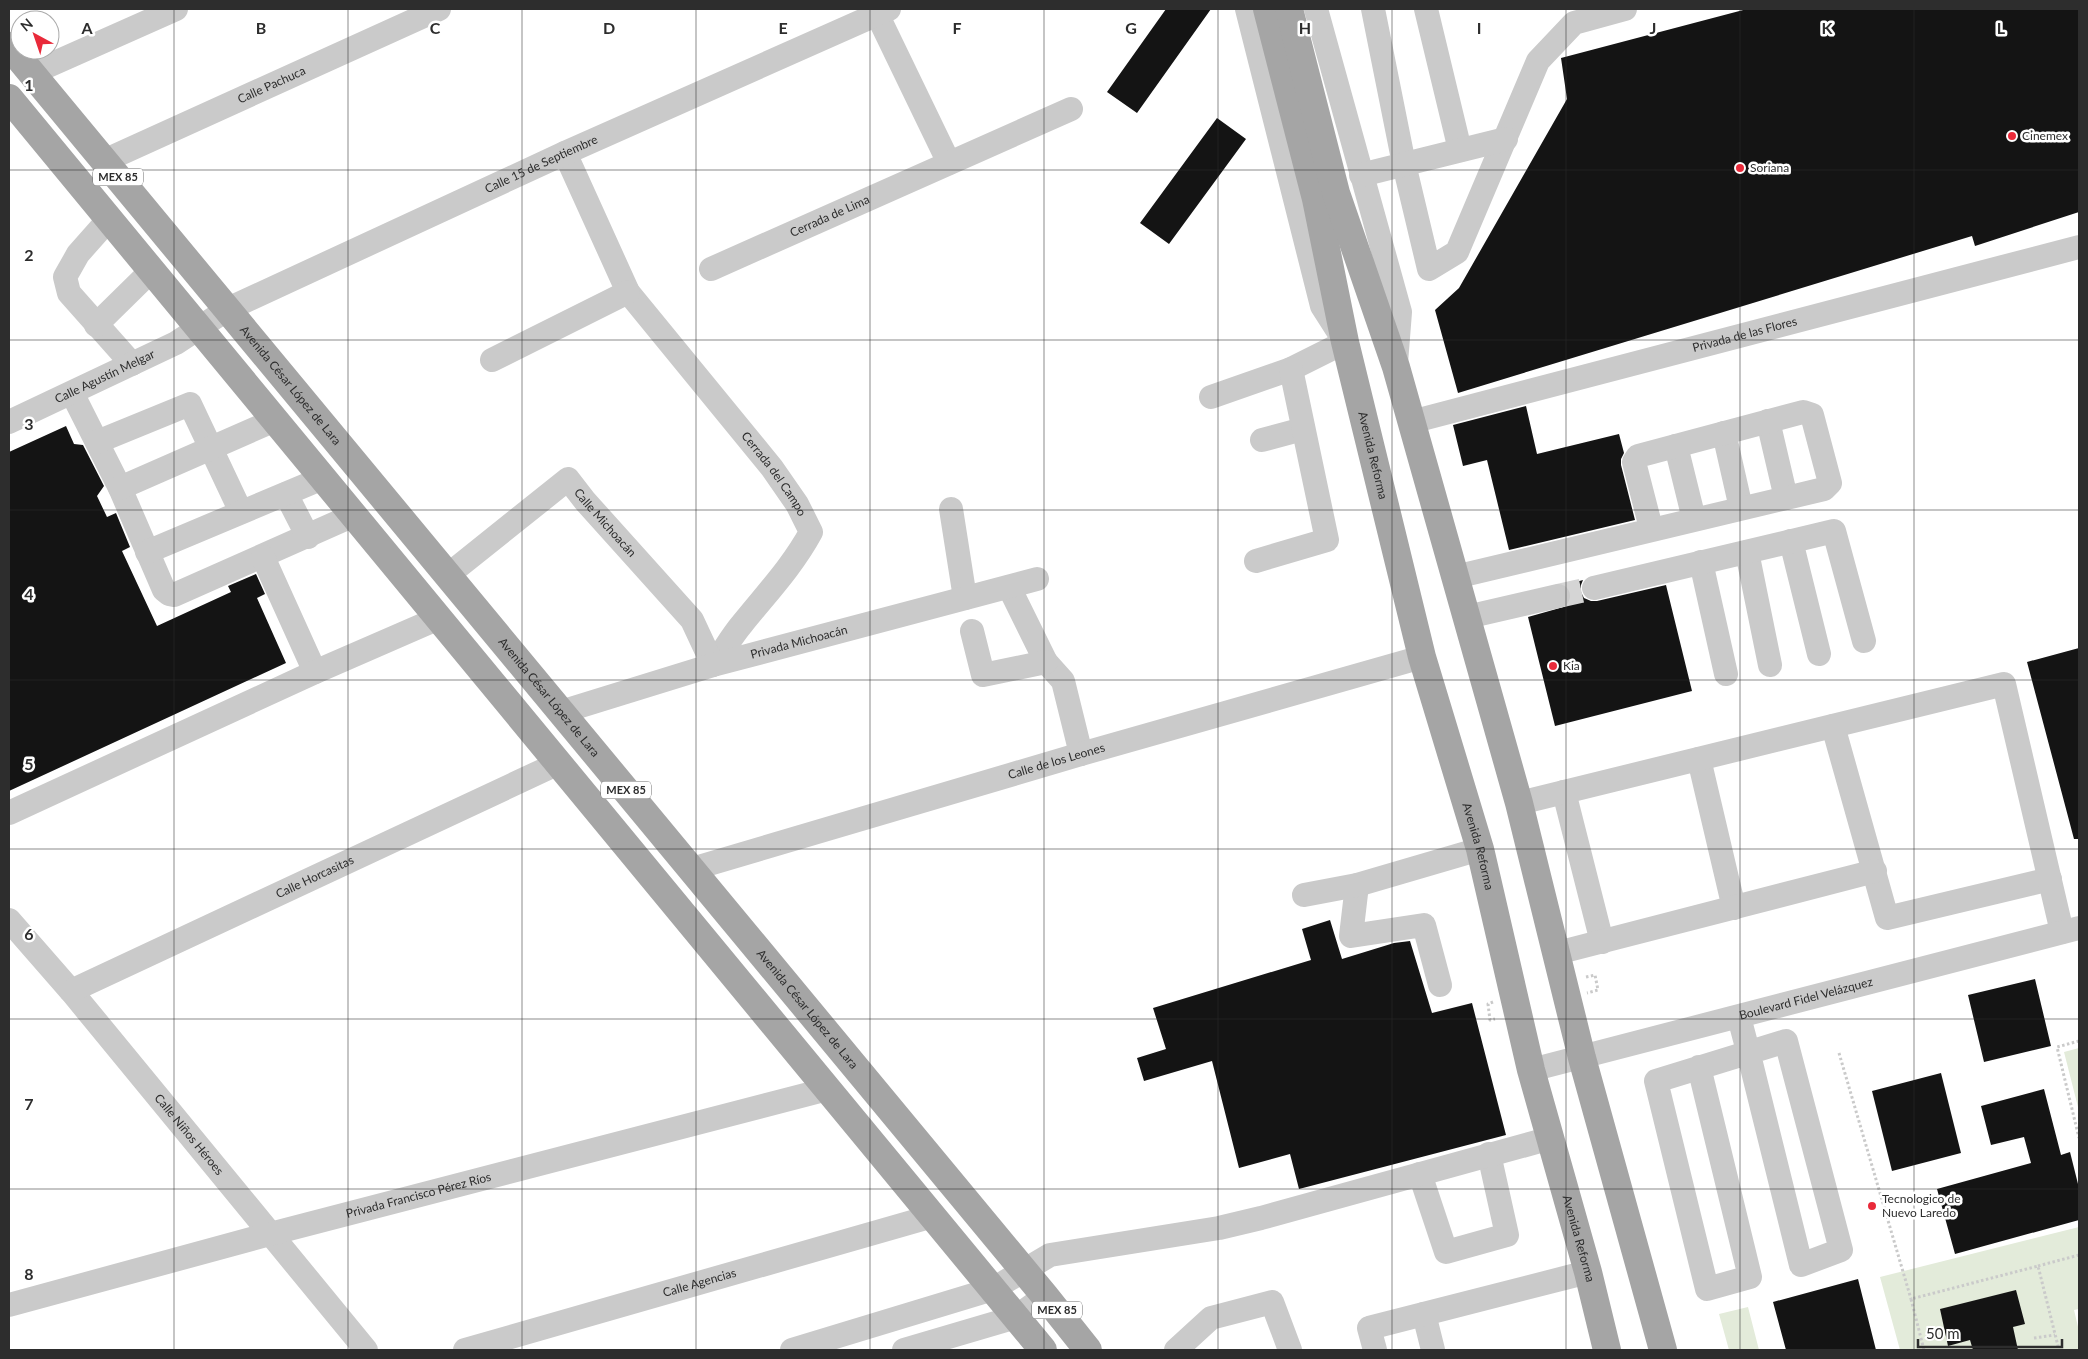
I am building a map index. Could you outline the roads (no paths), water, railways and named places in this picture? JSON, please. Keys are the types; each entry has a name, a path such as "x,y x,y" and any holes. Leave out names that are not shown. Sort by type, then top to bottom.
{"main road":[{"name":"Avenida Reforma","path":"1268,9 1316,200 1345,342 1422,657 1480,848 1531,1070 1608,1350"},
{"path":"1289,9 1336,193 1396,367 1519,803 1582,1058 1663,1350"},
{"name":"Avenida César López de Lara","path":"9,46 692,869 1088,1350"},
{"name":"MEX 85","path":"9,98 1043,1350"}],"street":[{"path":"32,73 176,9"},
{"name":"Calle Pachuca","path":"104,161 439,9"},
{"name":"Avenida Reforma","path":"1247,9 1322,306 1345,342"},
{"path":"1316,9 1400,312 1396,367"},
{"path":"1373,9 1404,164 1429,269 1457,252 1538,61 1572,16 1624,9"},
{"path":"1426,9 1460,150"},
{"path":"883,11 949,163"},
{"name":"Calle 15 de Septiembre","path":"200,328 228,309 565,153 883,11"},
{"name":"Cerrada de Lima","path":"711,269 1071,109"},
{"path":"1361,175 1506,140"},
{"name":"Cerrada del Campo","path":"565,153 628,292 772,468 797,504 811,532 800,554 768,595 741,625 713,665"},
{"path":"109,219 78,254 65,277 69,293 132,364"},
{"name":"Privada de las Flores","path":"1411,422 2079,246"},
{"path":"96,325 152,270"},
{"path":"492,360 628,292"},
{"name":"Calle Agustín Melgar","path":"9,422 176,343 200,328"},
{"path":"1211,398 1290,369 1345,342"},
{"path":"1256,561 1327,540 1290,369"},
{"path":"72,393 120,488 164,590 168,594 174,595 354,515"},
{"path":"97,442 190,404 241,512"},
{"path":"1455,577 1652,528 1824,489 1830,483 1812,416 1803,412 1638,456 1634,462 1652,528"},
{"path":"120,488 275,420"},
{"path":"1768,421 1786,498"},
{"path":"1262,440 1303,429"},
{"path":"1724,433 1741,508"},
{"path":"1676,446 1694,519"},
{"path":"147,552 323,478"},
{"name":"Calle Michoacán","path":"448,575 568,479 585,501 692,620 713,665"},
{"path":"286,494 308,537"},
{"path":"950,509 965,598"},
{"path":"1594,588 1834,531 1864,641"},
{"path":"1791,541 1820,654"},
{"path":"1747,552 1770,665"},
{"path":"263,557 316,672"},
{"path":"1701,562 1726,674"},
{"name":"Privada Michoacán","path":"561,712 713,665 1037,579"},
{"path":"1009,587 1046,662 1063,681 1081,754"},
{"path":"1466,617 1558,596"},
{"path":"9,813 316,672 439,618"},
{"path":"972,631 983,675 1046,662"},
{"name":"Calle de los Leones","path":"692,869 1081,754 1422,657"},
{"path":"1519,803 2004,684 2050,880 2071,930"},
{"path":"1833,726 1887,918 2050,880"},
{"path":"1699,759 1734,908"},
{"name":"Calle Horcasitas","path":"71,991 559,763"},
{"path":"1564,792 1602,942"},
{"path":"1304,895 1357,884 1480,848"},
{"path":"1557,954 1875,872"},
{"path":"1357,884 1351,936 1424,925 1440,985"},
{"name":"Calle Niños Héroes","path":"9,920 71,991 366,1350"},
{"name":"Boulevard Fidel Velázquez","path":"1531,1070 2071,930"},
{"path":"1700,1067 1750,1277 1707,1289 1656,1081 1748,1051 1786,1041 1841,1250 1801,1265 1748,1051 1739,1017"},
{"name":"Privada Francisco Pérez Ríos","path":"9,1305 270,1234 828,1089"},
{"path":"792,1350 824,1346 993,1289 1025,1272 1050,1255 1219,1228 1551,1138"},
{"path":"1420,1174 1446,1252 1507,1235 1489,1154"},
{"name":"Calle Agencias","path":"465,1350 933,1216"},
{"path":"1375,1350 1368,1328 1588,1272"},
{"path":"904,1350 1016,1317 1045,1296"},
{"path":"1178,1350 1212,1318 1272,1302 1290,1350"},
{"path":"1424,1314 1434,1350"}],"tunnel":[{"path":"1558,596 1594,588"}],"place":[{"name":"Cinemex","path":"2012,136"},
{"name":"Soriana","path":"1740,168"},
{"name":"Kia","path":"1553,666"},
{"name":"Tecnologico de Nuevo Laredo","path":"1872,1206"}]}
